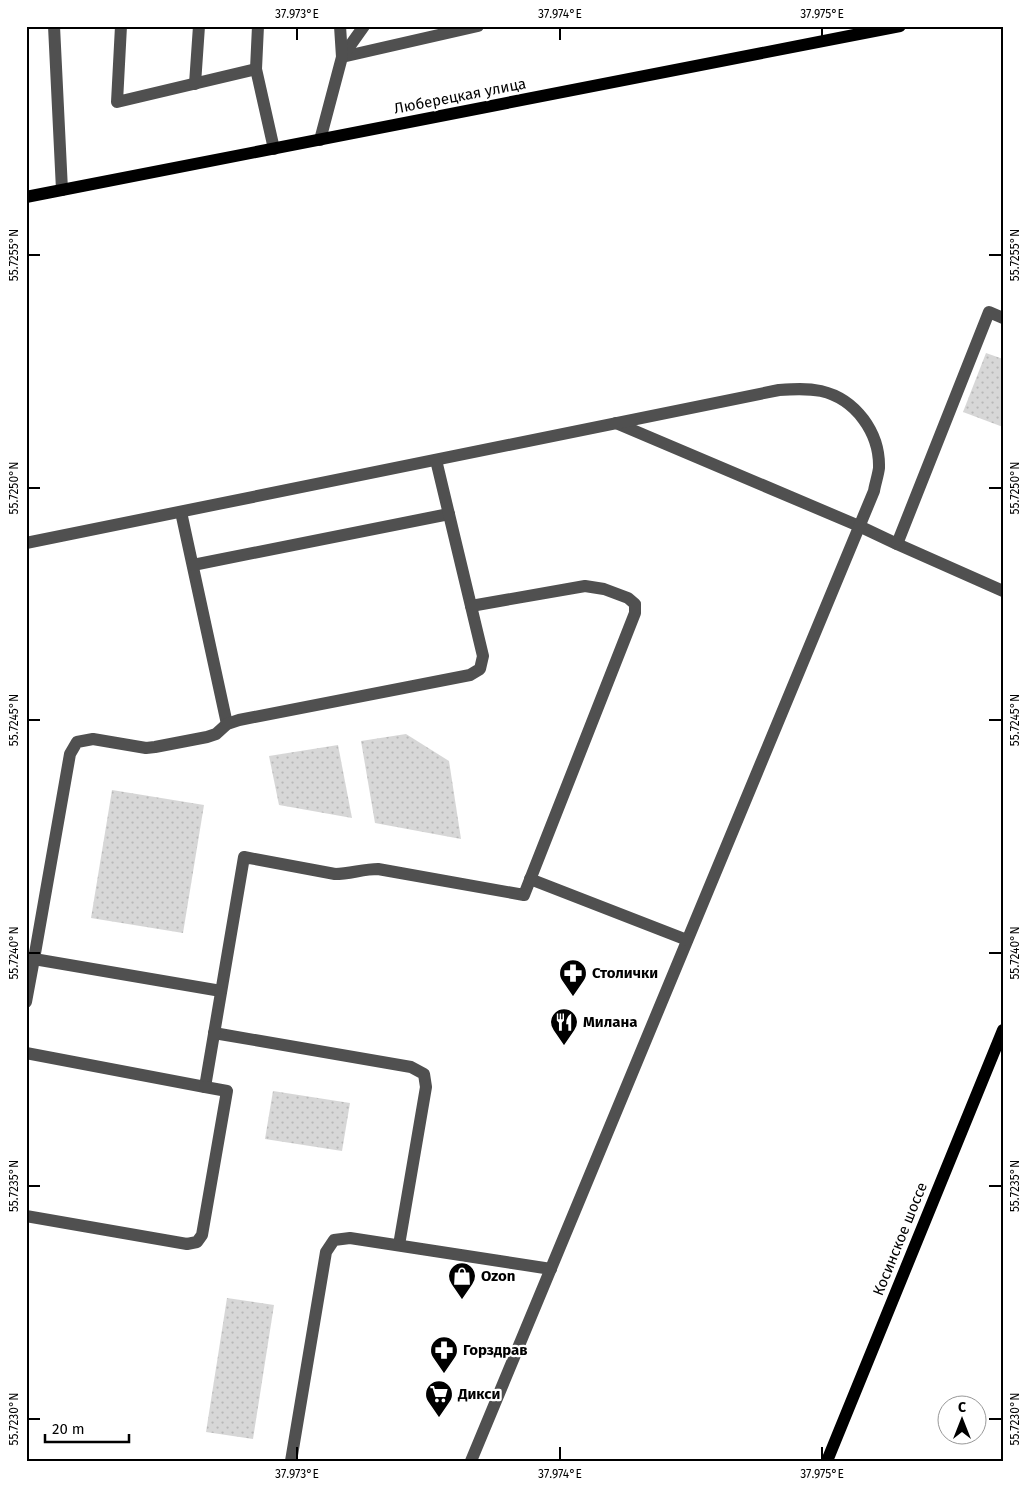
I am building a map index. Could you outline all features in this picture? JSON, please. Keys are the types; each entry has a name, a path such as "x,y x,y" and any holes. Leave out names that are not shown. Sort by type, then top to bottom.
{"main road":[{"name":"Люберецкая улица","path":"26,197 900,26"},
{"name":"Косинское шоссе","path":"826,1461 1003,1030"}],"lane":[{"path":"54,26 62,190"},
{"path":"121,26 117,102 256,69"},
{"path":"195,84 199,26"},
{"path":"258,26 256,69 274,149"},
{"path":"320,140 342,56 340,26"},
{"path":"342,56 364,26"},
{"path":"342,56 478,26"},
{"path":"897,544 989,312 1003,318"},
{"path":"26,543 779,390 801,389 822,392 842,399 858,412 869,427 877,448 879,469 874,491 471,1461"},
{"path":"616,423 859,526 1003,591"},
{"path":"26,1002 70,754 77,742 93,739 146,748 155,747 207,737 216,734 227,724 239,720 470,675 480,669 483,656 436,460"},
{"path":"181,512 227,724"},
{"path":"193,565 449,514"},
{"path":"205,1087 244,858 336,874 378,869 524,895 635,613 635,604 628,598 604,589 584,586 471,606"},
{"path":"530,879 687,940"},
{"path":"34,959 221,991"},
{"path":"214,1033 411,1067 424,1074 426,1087 399,1245"},
{"path":"26,1053 227,1091 202,1235 197,1242 187,1244 26,1216"},
{"path":"291,1461 326,1252 334,1240 350,1238 551,1269"}],"shaded area":[{"path":"986,353 1003,359 1003,427 963,412"},
{"path":"406,734 449,761 461,839 375,823 361,741"},
{"path":"338,745 352,818 279,805 269,756"},
{"path":"112,790 204,805 183,933 91,918"},
{"path":"273,1091 350,1103 342,1151 265,1139"},
{"path":"227,1298 274,1305 253,1439 206,1432"}],"place":[{"name":"Столички","path":"573,997"},
{"name":"Милана","path":"564,1046"},
{"name":"Ozon","path":"462,1300"},
{"name":"Горздрав","path":"444,1374"},
{"name":"Дикси","path":"439,1418"}]}
